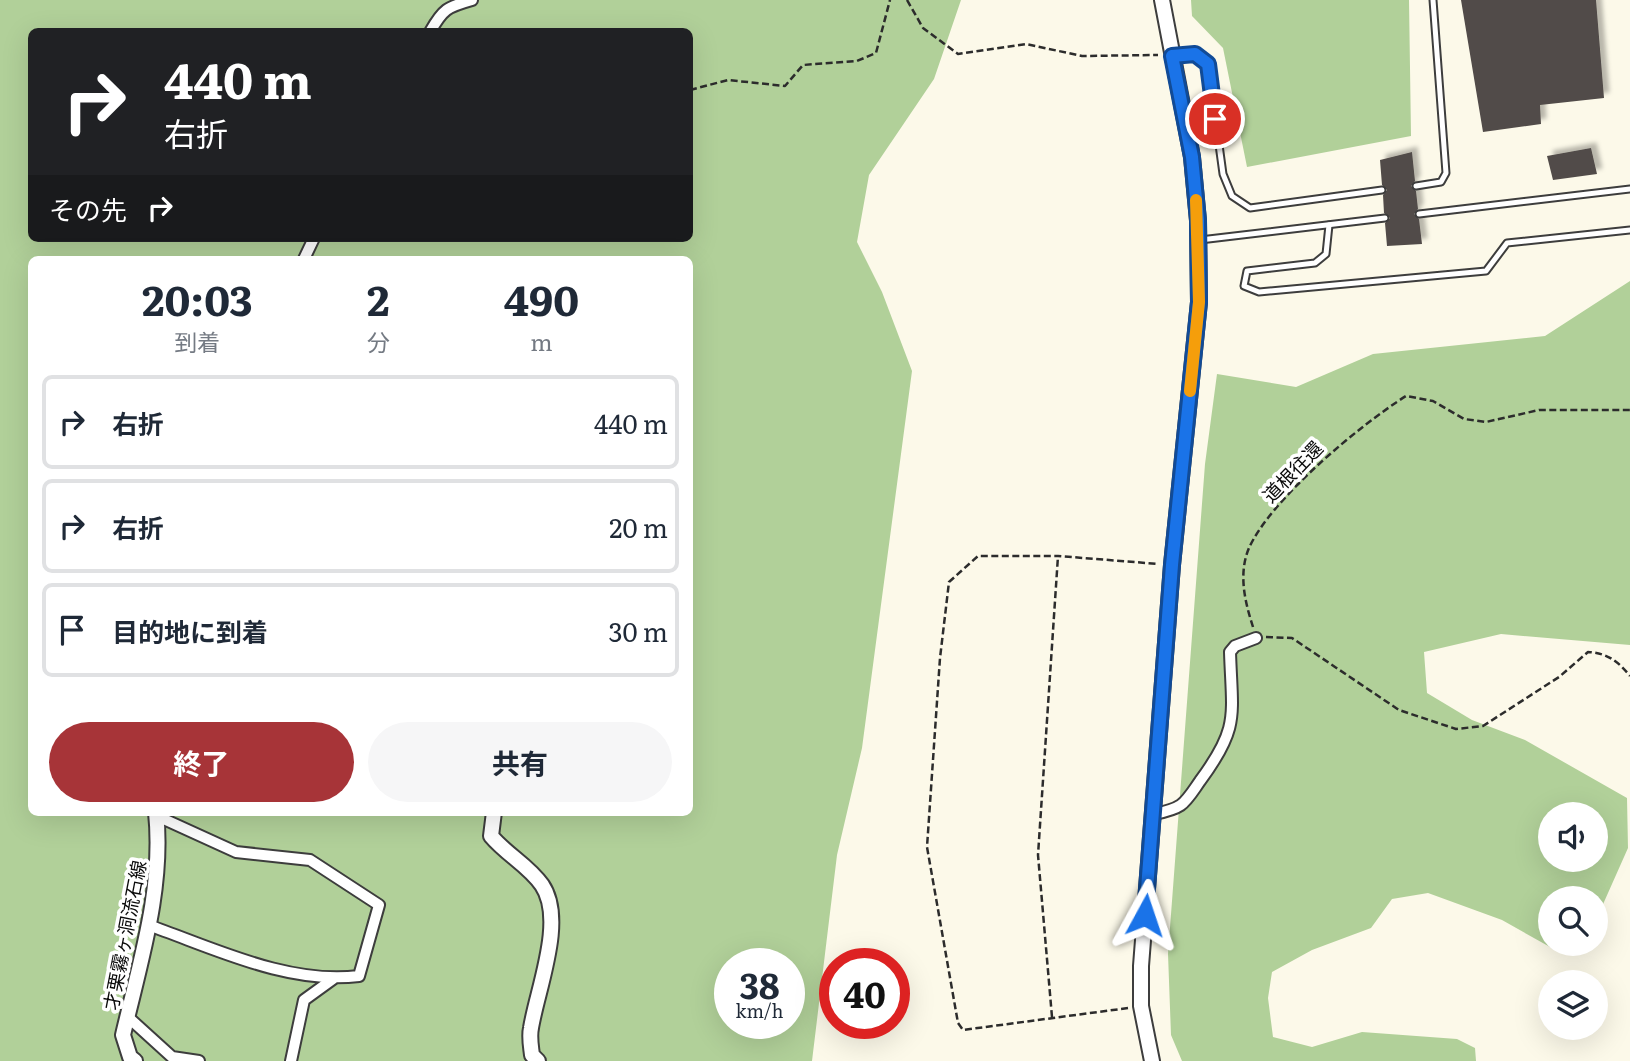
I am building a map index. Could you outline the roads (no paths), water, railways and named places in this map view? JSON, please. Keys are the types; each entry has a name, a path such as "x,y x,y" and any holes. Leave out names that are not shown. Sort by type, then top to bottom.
{"street":[{"path":"432,28 439,13 453,5 472,0"},
{"path":"1152,1061 1142,1006 1141,966 1172,565 1199,302 1192,157 1161,0"},
{"path":"1154,814 1175,810 1186,803 1225,746 1231,729 1233,705 1230,652 1235,646 1256,638"},
{"name":"才栗霧ヶ洞流石線","path":"135,1061 125,1046 128,1017 158,881 156,816"},
{"path":"148,925 269,967 332,979 359,976 379,905 310,860 236,852 160,816"},
{"path":"494,816 491,836 505,853 526,866 544,887 550,916 548,955 530,1031 532,1055 538,1061"},
{"path":"291,1061 304,1000 332,979"},
{"path":"128,1017 173,1056 200,1061"}],"lane":[{"path":"1416,186 1441,182 1446,173 1433,0"},
{"path":"1172,56 1195,54 1208,64 1223,174 1233,196 1250,208 1382,190"},
{"path":"1419,214 1630,190"},
{"path":"1198,240 1385,218"},
{"path":"1329,225 1326,254 1315,263 1247,271 1244,286 1259,292 1486,271 1507,243 1630,230"}]}
